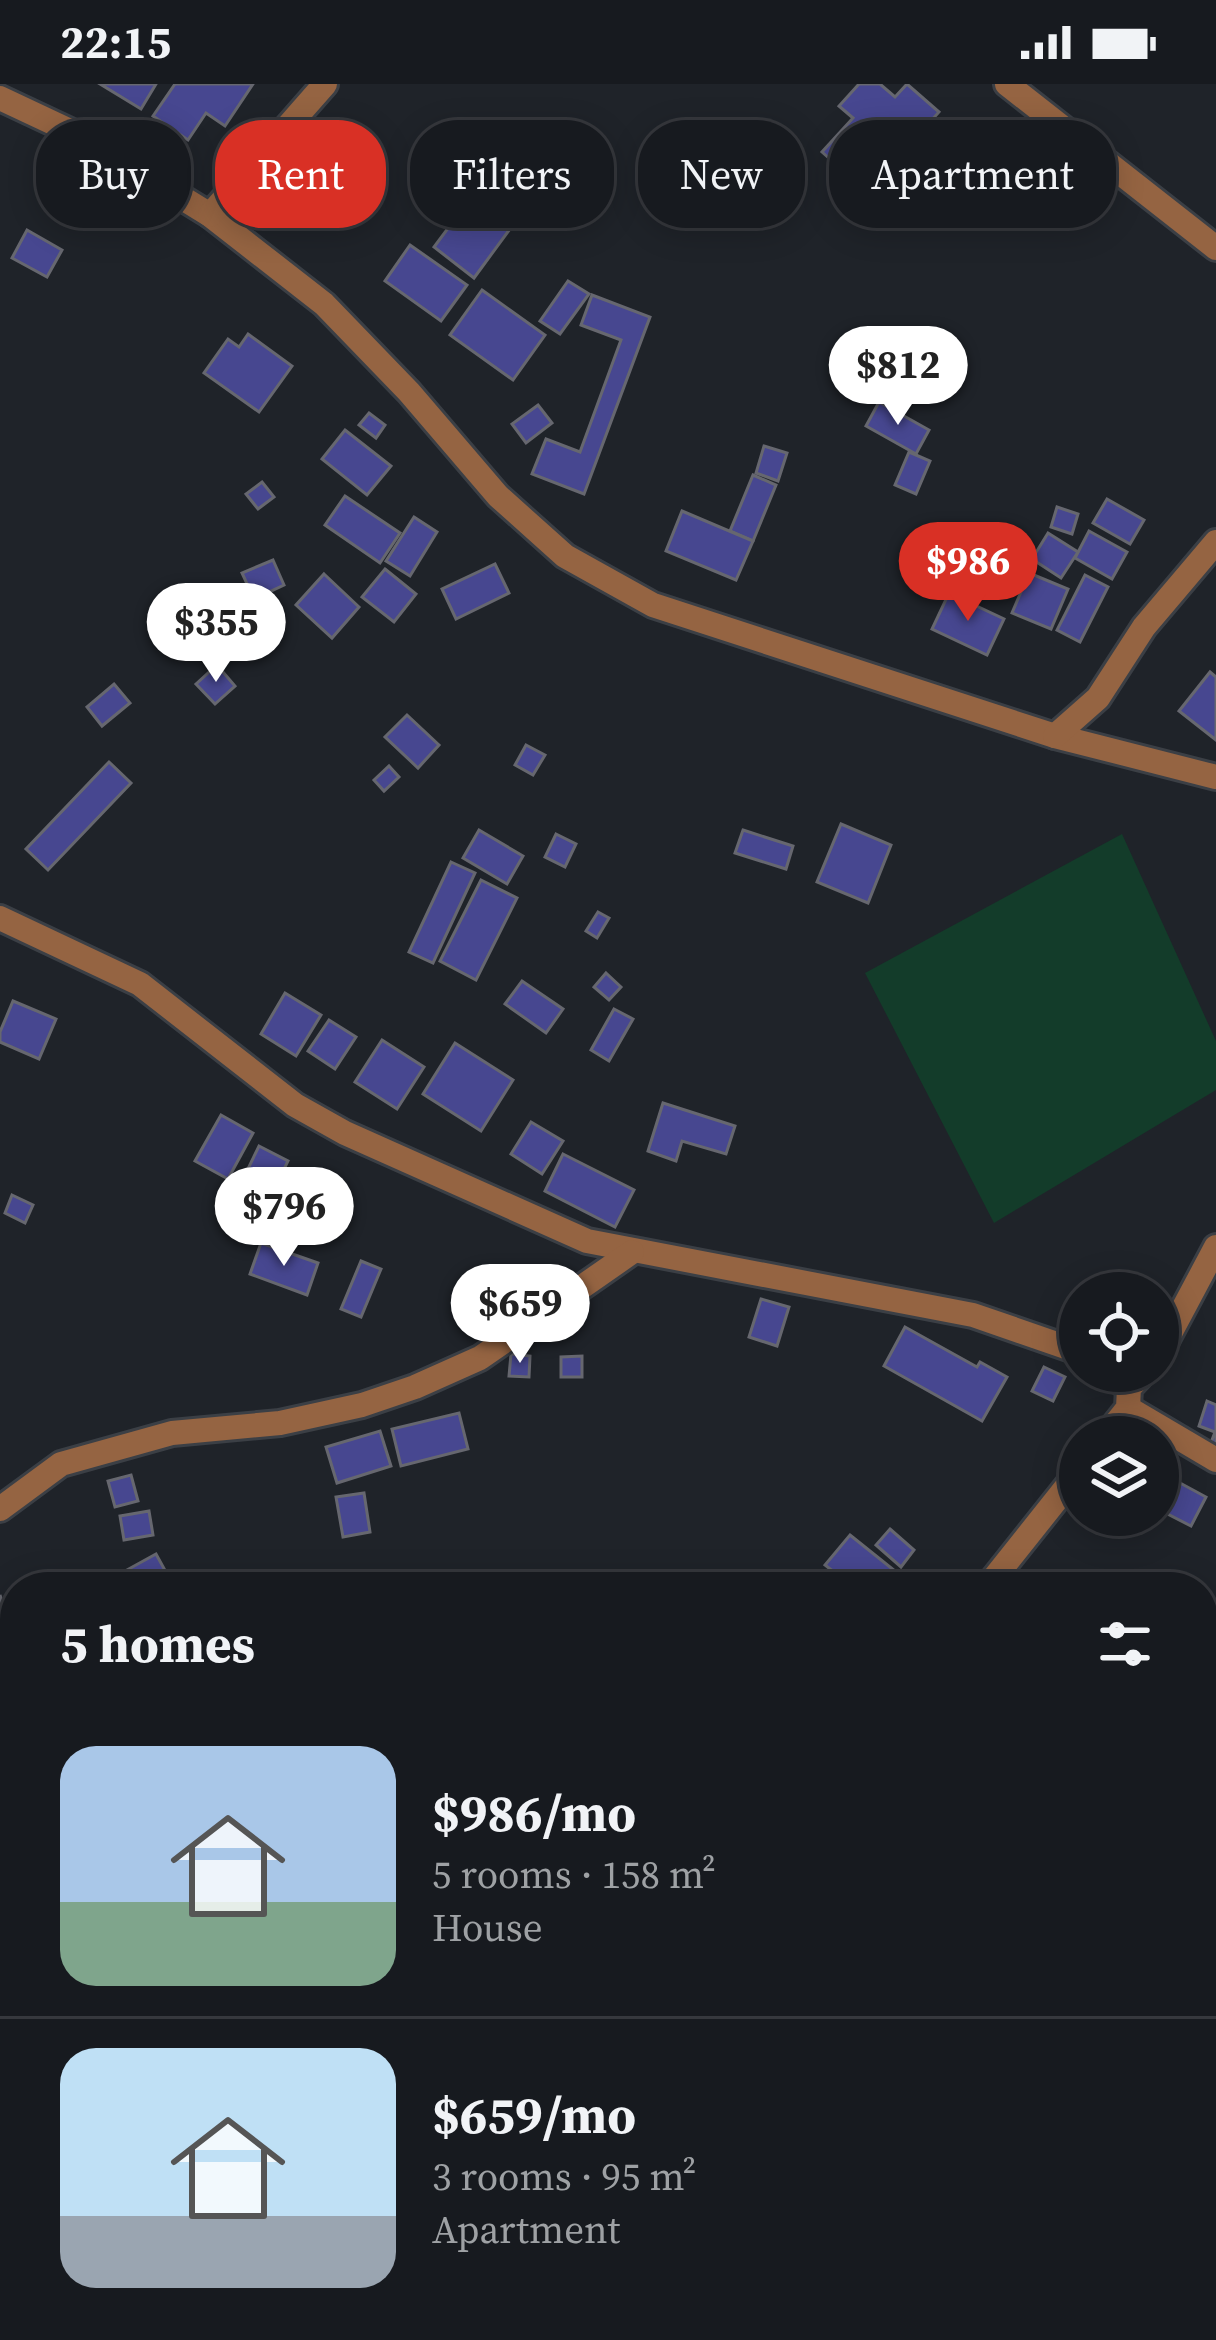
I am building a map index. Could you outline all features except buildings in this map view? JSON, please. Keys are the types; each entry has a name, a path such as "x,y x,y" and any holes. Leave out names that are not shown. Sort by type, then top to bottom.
{"street":[{"path":"210,215 326,84"},
{"path":"1007,84 1216,248"},
{"path":"0,98 85,138 210,215 324,304 409,392 498,496 565,556 653,605 1055,736 1216,776"},
{"path":"1055,736 1098,698 1144,627 1216,542"},
{"path":"0,918 140,984 295,1105 345,1133 587,1241 903,1299 974,1315 1059,1345"},
{"path":"1179,1317 1216,1247"},
{"path":"0,1509 61,1464 172,1433 280,1423 416,1387 480,1358 632,1252"},
{"path":"1137,1392 1216,1460"},
{"path":"999,1572 1059,1496"}],"green space":[{"path":"1122,834 1216,1041 1216,1090 994,1223 865,973"}]}
